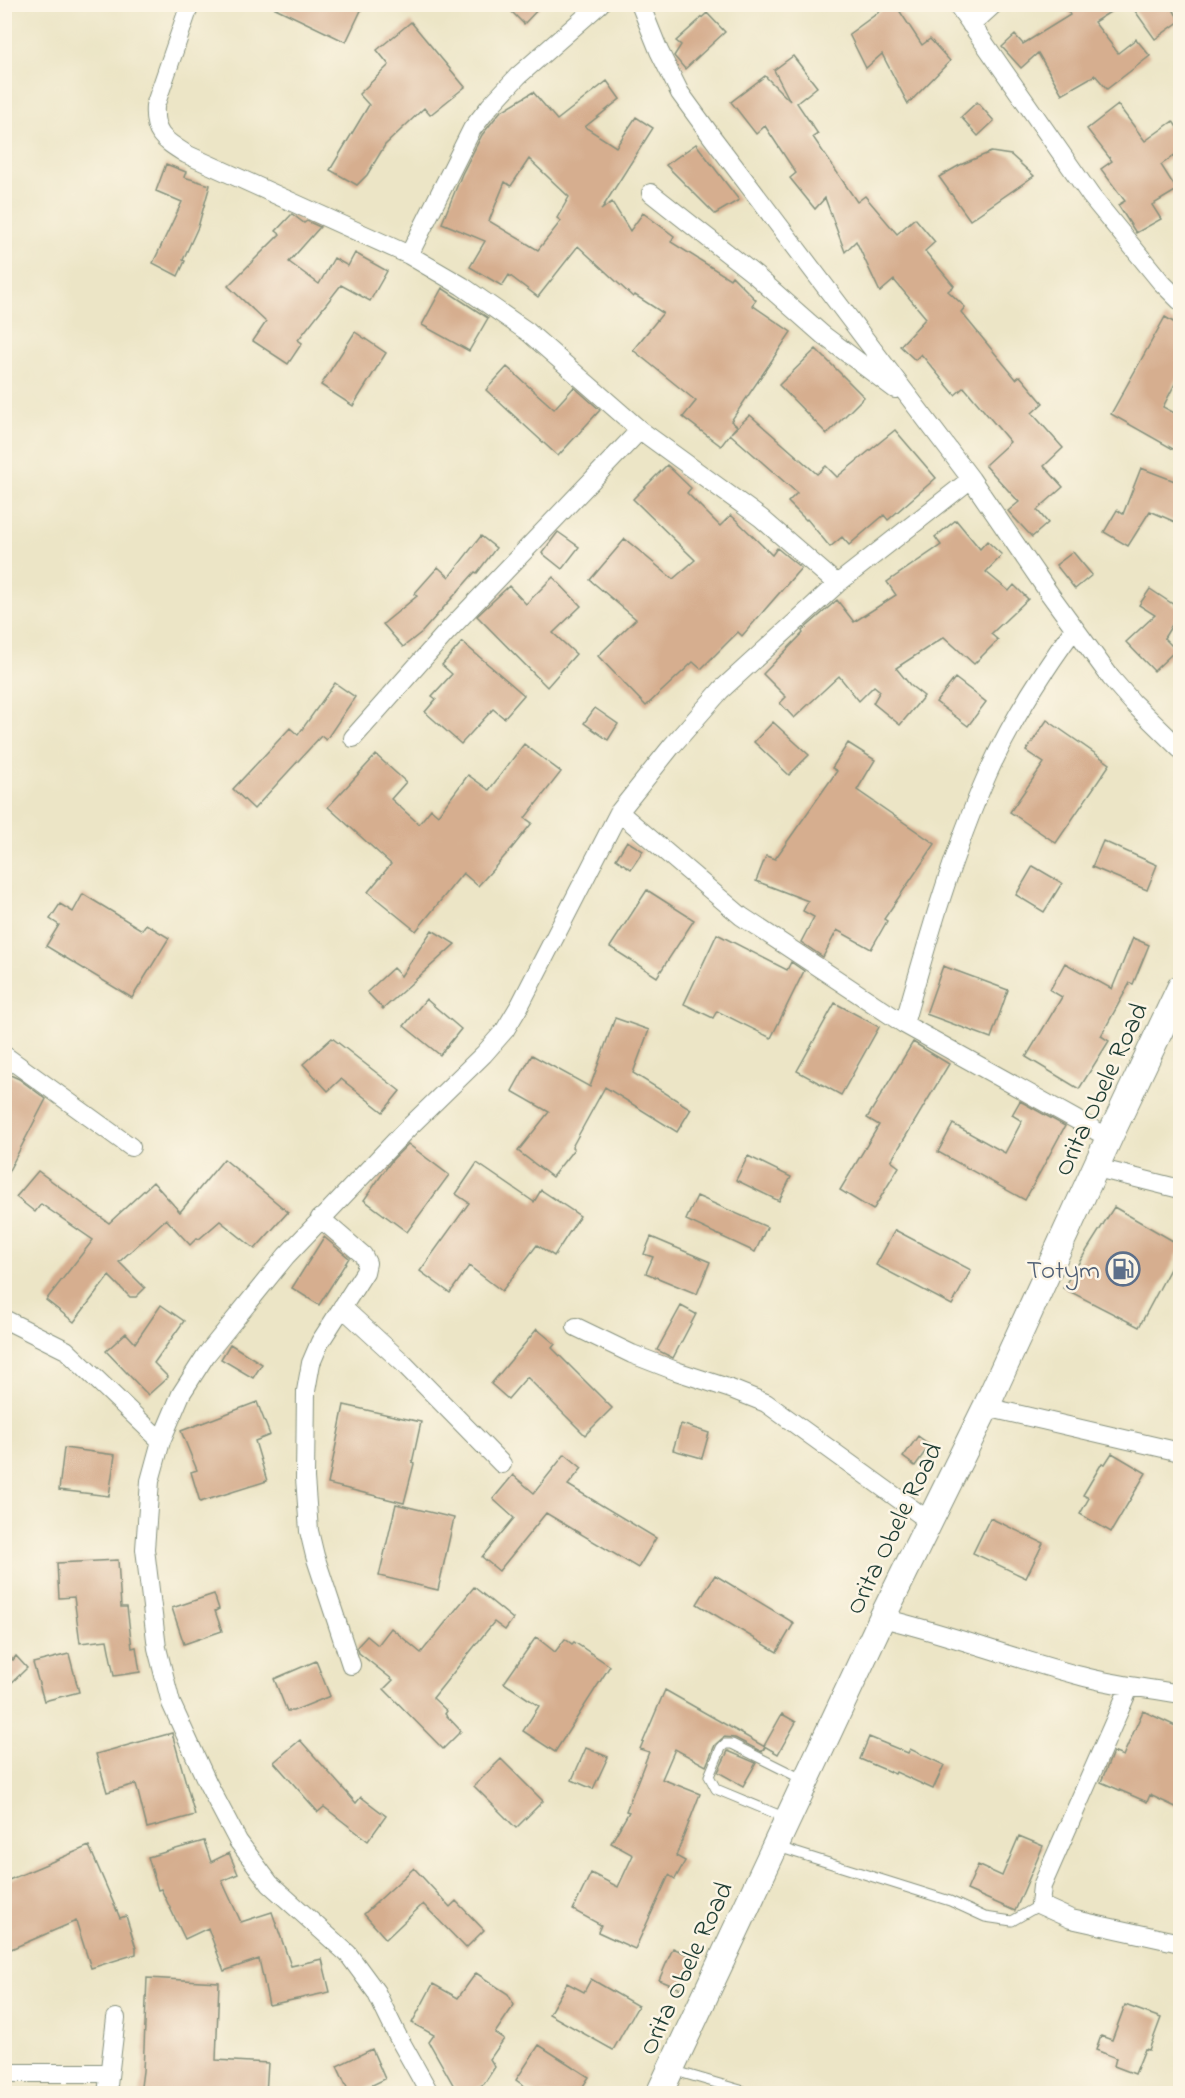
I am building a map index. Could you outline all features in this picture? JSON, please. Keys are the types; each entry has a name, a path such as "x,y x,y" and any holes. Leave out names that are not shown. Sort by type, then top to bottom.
{"main road":[{"name":"Orita Obele Road","path":"659,2094 882,1618 986,1407 1109,1138 1171,1017 1180,988"}],"street":[{"path":"190,4 155,106 154,119 159,134 170,144 186,154 410,255 462,286 528,332 640,430 761,518 837,584"},
{"path":"410,255 472,129 518,76 600,4"},
{"path":"640,4 659,51 680,93 712,138 971,479 1111,678 1180,749"},
{"path":"957,4 1091,196 1161,282 1180,301"},
{"path":"971,25 994,4"},
{"path":"651,193 754,275 823,335 914,403"},
{"path":"353,738 453,626 640,430"},
{"path":"430,2094 376,1992 348,1954 270,1884 238,1841 208,1785 171,1703 157,1648 145,1549 150,1481 161,1441 181,1395 207,1355 250,1299 320,1218 505,1030 619,812 671,747 721,690 837,584 971,479"},
{"path":"903,1024 939,904 964,832 989,772 1017,717 1074,628"},
{"path":"619,812 741,916 903,1024 1109,1138"},
{"path":"4,1055 131,1147"},
{"path":"1097,1168 1180,1190"},
{"path":"320,1218 363,1255 367,1263 365,1272 320,1342 312,1363 306,1391 305,1478 311,1540 351,1665"},
{"path":"342,1307 402,1362 502,1464"},
{"path":"4,1319 66,1350 161,1441"},
{"path":"576,1327 667,1368 766,1403 929,1521"},
{"path":"986,1407 1180,1452"},
{"path":"882,1618 939,1632 1065,1672 1180,1694"},
{"path":"1130,1686 1042,1886 1040,1905 1071,1919 1180,1943"},
{"path":"107,2094 116,2018"},
{"path":"4,2073 109,2073"}],"lane":[{"path":"788,1820 716,1789 709,1776 721,1748 725,1744 732,1744 806,1781"},
{"path":"776,1847 950,1901 985,1917 1012,1921 1040,1905"},
{"path":"670,2070 754,2094"}],"building":[{"path":"267,4 364,4 346,42"},
{"path":"504,4 543,4 524,24"},
{"path":"890,4 895,4 922,45 930,39 950,61 908,104 882,54 866,68 849,34"},
{"path":"1064,4 1123,4 1094,22 1118,53 1136,39 1150,56 1107,89 1095,75 1062,94 1038,53 1021,68 1002,47 1015,35 1023,44 1070,15"},
{"path":"1130,4 1170,4 1180,21 1155,39"},
{"path":"707,13 725,32 685,69 674,56 681,45 676,41"},
{"path":"411,22 465,87 430,115 424,108 385,145 367,175 357,185 330,170 369,105 359,94 389,65 377,50"},
{"path":"793,56 817,87 797,103 818,134 813,137 857,202 865,196 897,234 915,218 935,242 925,251 954,286 948,291 965,307 961,312 1016,379 1020,376 1043,403 1032,413 1063,448 1044,466 1063,487 1037,510 1048,523 1032,537 1008,511 1019,502 985,465 1010,442 964,387 955,395 921,354 915,360 900,346 926,318 894,280 880,292 856,241 845,252 825,198 815,209 790,178 796,173 765,126 756,134 731,102 765,76 790,101 774,70"},
{"path":"607,81 620,99 585,127 616,147 636,117 653,128 601,210 612,202 630,231 643,213 674,236 671,242 730,279 732,276 756,300 752,305 791,332 731,421 737,426 731,433 750,415 817,474 826,466 837,477 895,430 936,478 888,520 884,515 849,545 842,537 830,547 807,519 788,502 797,493 730,434 721,446 683,417 696,401 633,350 663,313 635,295 633,297 578,246 538,297 509,275 502,286 470,267 485,241 442,223 462,174 482,135 500,112 533,92 557,120","holes":["529,159 569,197 557,218 561,221 538,250 489,221 505,182 511,186"]},
{"path":"977,102 994,121 978,136 961,117"},
{"path":"1118,105 1145,141 1173,121 1180,132 1180,151 1161,165 1177,190 1152,205 1161,219 1136,233 1118,205 1125,201 1101,169 1112,161 1087,129"},
{"path":"696,144 739,200 715,214 666,165"},
{"path":"991,152 1011,155 1034,176 970,220 939,177"},
{"path":"166,164 186,172 184,177 210,185 198,227 178,276 153,263 182,202 156,191"},
{"path":"292,214 304,223 307,221 320,227 289,262 319,284 334,258 348,266 355,253 387,271 370,301 341,285 298,340 302,343 288,364 253,341 266,322 228,286 280,234 276,231"},
{"path":"442,288 488,318 469,351 422,325"},
{"path":"1165,317 1180,326 1180,374 1163,407 1180,416 1180,453 1111,414"},
{"path":"355,332 386,353 353,406 321,385"},
{"path":"816,349 864,397 827,434 779,385"},
{"path":"507,367 554,409 574,387 600,410 558,456 486,390"},
{"path":"667,465 691,488 687,493 720,526 731,515 772,555 777,548 801,568 742,636 738,632 701,669 693,662 646,706 598,656 636,619 590,580 625,539 673,579 695,560 633,499"},
{"path":"1141,468 1180,483 1180,524 1150,511 1128,546 1104,532 1117,510 1123,514"},
{"path":"956,520 980,549 987,541 1002,555 986,572 1009,591 1014,585 1028,599 991,634 998,640 974,664 944,637 896,668 910,685 924,696 900,725 873,703 880,691 874,686 859,701 839,676 794,718 780,703 786,697 763,674 803,633 802,631 837,600 854,622 896,595 887,582 941,545 935,537"},
{"path":"558,532 579,547 562,569 542,553"},
{"path":"481,536 496,548 477,573 475,572 422,632 403,647 383,624 417,596 414,594 438,567 449,577"},
{"path":"1073,552 1092,575 1075,589 1056,565"},
{"path":"553,577 581,606 553,633 576,654 547,687 477,616 509,586 526,604"},
{"path":"1150,589 1180,609 1164,638 1176,650 1154,671 1126,642 1155,615 1139,605"},
{"path":"462,642 524,695 504,718 493,709 461,744 425,712 436,699 432,696 452,674 442,665"},
{"path":"955,678 986,702 968,726 936,702"},
{"path":"335,683 355,697 326,740 321,736 254,809 233,789 290,728 298,735"},
{"path":"595,708 618,724 608,740 584,723"},
{"path":"1047,720 1110,764 1056,843 1010,812 1044,763 1026,751"},
{"path":"773,722 809,755 789,775 754,742"},
{"path":"848,743 875,760 857,790 935,844 884,919 887,921 871,949 837,930 823,957 801,942 814,917 803,911 808,901 756,881 766,856 775,859 837,771 832,768"},
{"path":"524,744 561,772 525,818 532,823 478,886 463,873 416,931 368,892 391,864 328,807 376,755 406,782 391,799 419,824 431,809 438,815 468,775 489,790"},
{"path":"627,841 643,851 631,869 616,859"},
{"path":"1103,841 1157,865 1147,890 1092,867"},
{"path":"1033,866 1062,883 1044,912 1016,895"},
{"path":"647,890 694,920 657,977 610,947"},
{"path":"83,894 142,930 146,924 169,938 132,998 46,946 59,925 50,919 60,904 73,912"},
{"path":"432,930 455,944 383,1009 367,992 393,968 401,976"},
{"path":"717,934 787,970 791,962 804,971 771,1038 717,1011 713,1018 684,1004"},
{"path":"1133,938 1149,945 1133,984 1130,983 1101,1036 1109,1041 1079,1089 1026,1057 1062,997 1050,990 1065,963 1112,989"},
{"path":"943,966 1008,990 991,1038 926,1014"},
{"path":"426,999 461,1029 440,1055 404,1026"},
{"path":"835,1003 879,1027 841,1095 797,1071"},
{"path":"615,1018 649,1030 633,1073 691,1109 677,1132 605,1087 572,1147 574,1149 552,1177 518,1151 549,1112 512,1091 532,1055 590,1087"},
{"path":"332,1038 400,1091 383,1112 341,1079 328,1091 303,1064"},
{"path":"913,1042 949,1064 891,1161 899,1167 873,1210 840,1190 879,1125 867,1118"},
{"path":"4,1072 19,1079 46,1099 4,1180"},
{"path":"1020,1101 1065,1126 1025,1200 938,1152 953,1124 1005,1153 1022,1121 1012,1115"},
{"path":"408,1144 449,1175 407,1232 364,1200 392,1160"},
{"path":"748,1156 791,1177 779,1201 736,1180"},
{"path":"224,1159 288,1212 255,1249 220,1221 190,1245 166,1219 119,1262 145,1288 136,1297 130,1297 109,1276 74,1322 46,1300 93,1240 41,1204 35,1212 16,1197 38,1171 109,1223 153,1182 180,1212"},
{"path":"477,1163 534,1202 541,1190 580,1216 554,1256 537,1245 502,1291 469,1266 450,1293 420,1271 469,1203 456,1194"},
{"path":"697,1196 767,1227 755,1252 686,1220"},
{"name":"Totym","path":"1114,1207 1180,1245 1180,1250 1139,1327 1063,1288"},
{"path":"895,1230 971,1270 952,1305 876,1265"},
{"path":"324,1237 349,1258 319,1305 292,1288"},
{"path":"651,1237 710,1262 697,1294 646,1273 653,1257 644,1254"},
{"path":"161,1305 184,1321 154,1363 168,1377 148,1395 106,1351 126,1333 135,1343"},
{"path":"681,1306 696,1314 673,1358 657,1350"},
{"path":"537,1329 555,1344 552,1348 612,1408 585,1435 527,1377 508,1399 491,1384"},
{"path":"230,1344 262,1364 253,1378 221,1359"},
{"path":"257,1402 270,1435 255,1441 267,1481 200,1502 191,1472 197,1470 181,1431"},
{"path":"344,1405 421,1422 404,1503 328,1484"},
{"path":"681,1424 709,1433 702,1458 673,1450"},
{"path":"918,1436 930,1445 915,1466 903,1457"},
{"path":"64,1448 115,1455 109,1496 59,1490"},
{"path":"1112,1453 1146,1473 1111,1532 1080,1514 1089,1498 1083,1495 1102,1463 1105,1464"},
{"path":"565,1454 582,1468 568,1485 656,1538 638,1568 546,1513 499,1571 482,1557 514,1518 493,1499 513,1475 534,1493"},
{"path":"396,1504 454,1518 438,1590 379,1576"},
{"path":"990,1518 1043,1543 1026,1578 973,1553"},
{"path":"118,1560 121,1607 127,1607 132,1648 136,1647 140,1672 114,1676 107,1640 80,1643 74,1597 59,1598 57,1563"},
{"path":"715,1575 794,1623 777,1652 697,1604"},
{"path":"474,1587 513,1619 505,1630 494,1622 433,1698 447,1711 445,1714 461,1731 443,1749 384,1689 393,1680 359,1653 357,1647 367,1636 378,1645 391,1628 421,1653"},
{"path":"214,1594 219,1609 215,1611 222,1631 184,1644 172,1608"},
{"path":"536,1637 555,1652 565,1639 572,1644 574,1642 610,1666 555,1752 523,1731 539,1706 504,1683"},
{"path":"4,1651 13,1660 16,1656 27,1668 4,1690"},
{"path":"69,1654 79,1692 44,1701 33,1663"},
{"path":"316,1661 330,1696 293,1711 287,1711 274,1679"},
{"path":"665,1690 765,1747 762,1752 735,1738 724,1737 715,1745 706,1766 675,1749 662,1779 700,1794 676,1856 685,1861 675,1879 669,1875 635,1949 598,1932 601,1925 573,1910 591,1873 618,1887 633,1855 611,1843 629,1812 626,1811 649,1752 640,1749"},
{"path":"1143,1711 1180,1728 1180,1809 1150,1795 1147,1802 1101,1782 1113,1752 1123,1756"},
{"path":"782,1714 796,1722 778,1754 764,1746"},
{"path":"172,1733 195,1815 147,1828 136,1784 107,1792 96,1754"},
{"path":"869,1737 908,1753 910,1749 944,1765 933,1789 860,1759"},
{"path":"300,1740 356,1803 361,1797 386,1816 368,1841 324,1807 318,1812 274,1762"},
{"path":"586,1748 608,1757 593,1789 572,1780"},
{"path":"728,1751 756,1763 743,1786 718,1772"},
{"path":"501,1759 543,1801 516,1828 474,1786"},
{"path":"1019,1836 1043,1846 1015,1911 967,1890 978,1865 1002,1876"},
{"path":"204,1841 211,1862 229,1853 238,1874 222,1881 241,1922 272,1912 291,1966 322,1959 330,1992 269,2005 259,1959 224,1971 208,1928 185,1939 161,1889 158,1890 148,1857"},
{"path":"89,1846 120,1918 126,1916 136,1954 91,1968 76,1921 4,1952 4,1882"},
{"path":"414,1868 450,1907 456,1901 484,1930 466,1948 423,1904 386,1939 364,1914"},
{"path":"673,1948 695,1958 681,1989 659,1980"},
{"path":"476,1973 508,1994 514,2005 495,2033 504,2039 490,2059 495,2067 484,2084 467,2094 462,2094 455,2088 429,2042 434,2035 412,2023 433,1984 458,1998"},
{"path":"147,1978 219,1982 216,2060 268,2063 266,2094 140,2094"},
{"path":"591,1979 638,2006 613,2050 549,2014 567,1983 584,1992"},
{"path":"1125,2005 1161,2018 1149,2050 1145,2049 1135,2074 1114,2066 1116,2058 1096,2050 1101,2036 1112,2040"},
{"path":"539,2045 589,2077 578,2094 536,2094 516,2080"},
{"path":"372,2049 385,2079 350,2094 337,2066"}],"place":[{"name":"Totym","path":"1123,1269"}]}
